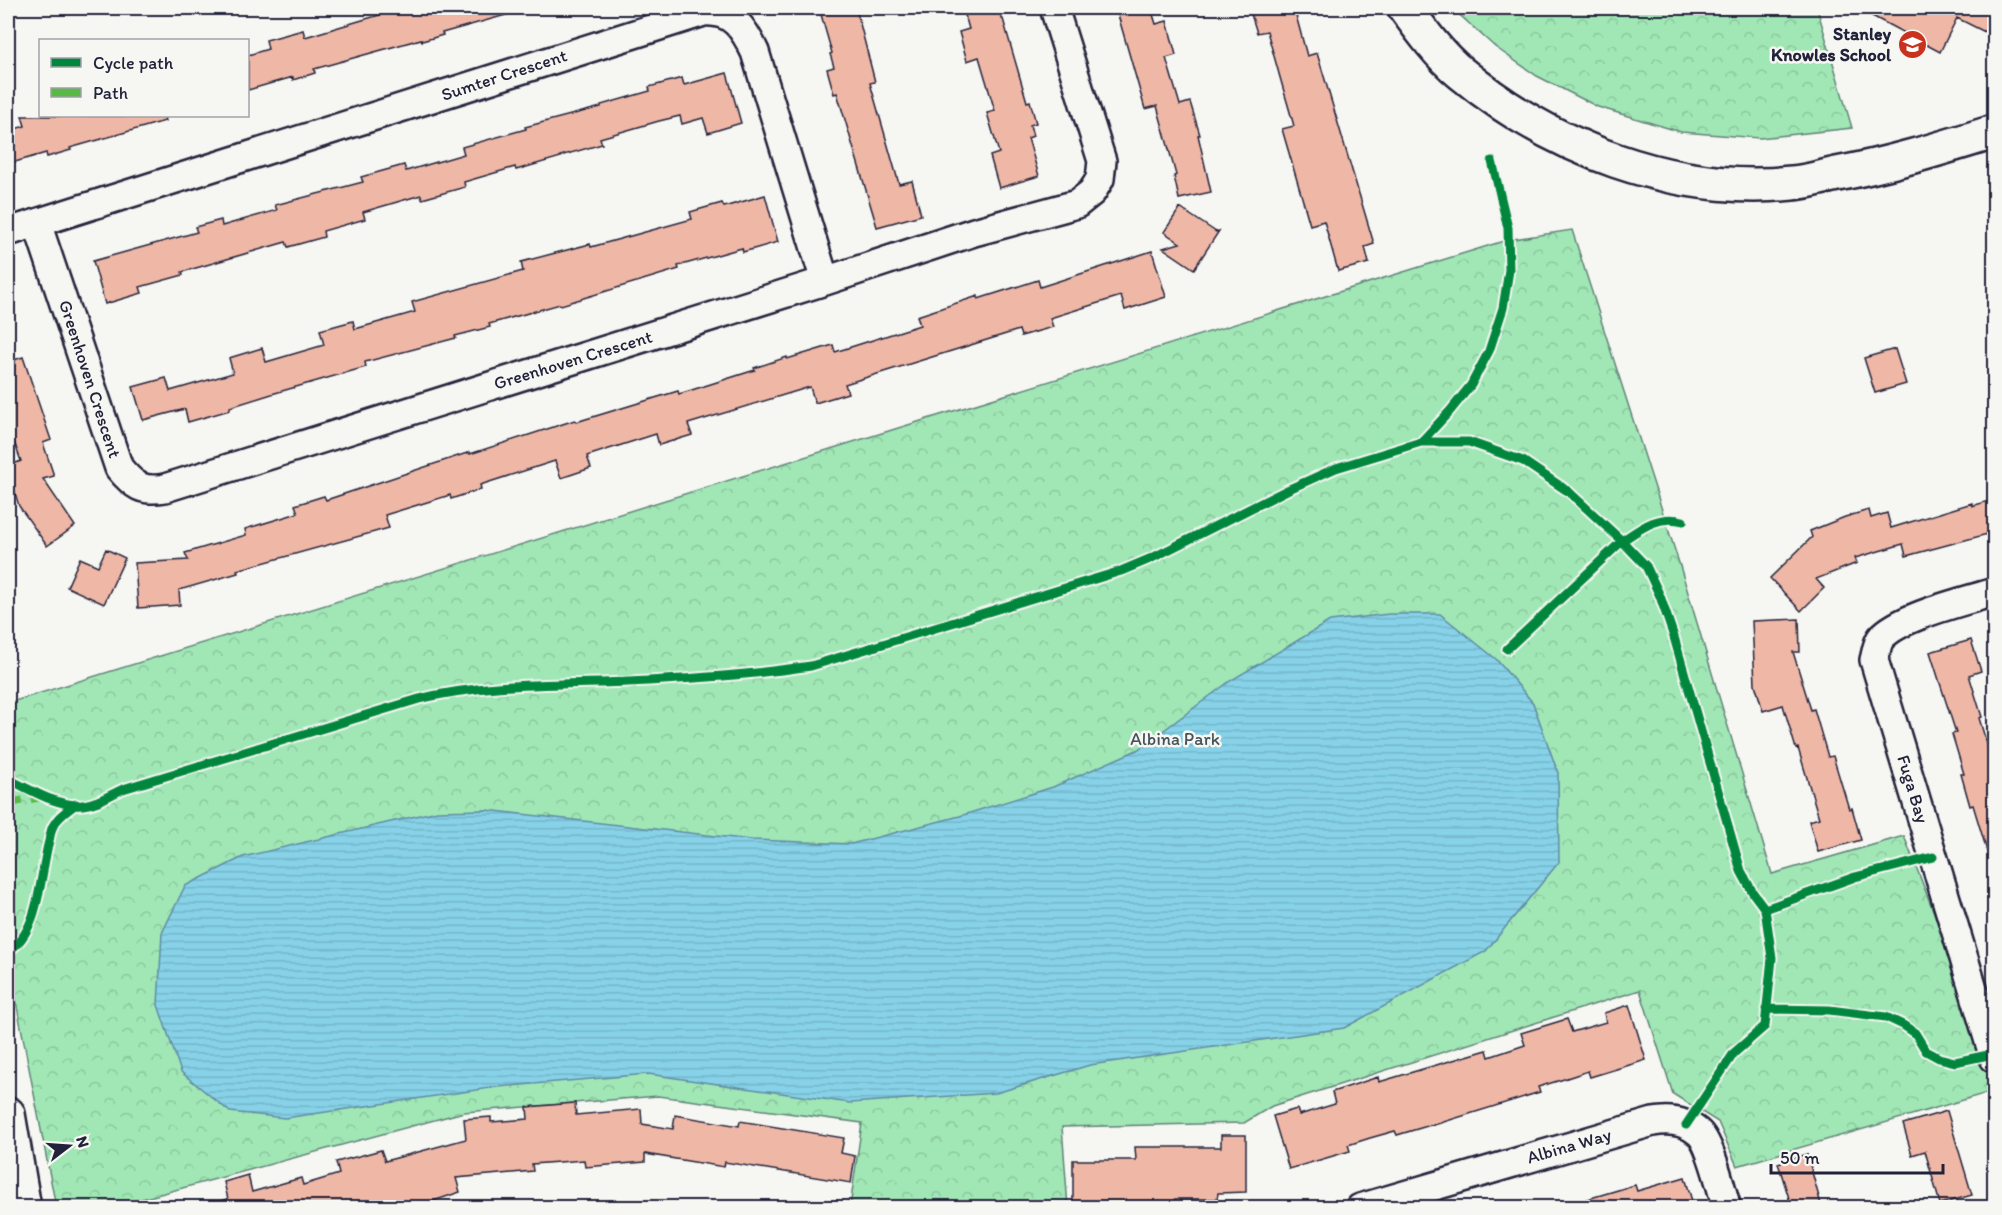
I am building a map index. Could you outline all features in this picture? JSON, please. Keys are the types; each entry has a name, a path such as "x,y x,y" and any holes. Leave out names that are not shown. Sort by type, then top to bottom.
{"street":[{"name":"Greenhoven Crescent","path":"38,223 119,468 129,480 139,486 151,490 165,488 974,232 1077,204 1092,192 1100,179 1102,161 1054,8"},
{"path":"1405,8 1421,30 1459,72 1508,108 1550,132 1603,155 1677,178 1711,183 1793,183 1887,164 1995,132"},
{"name":"Sumter Crescent","path":"8,232 704,12 717,11 733,20 746,32 755,52 825,281"},
{"name":"Fuga Bay","path":"1995,592 1917,617 1892,628 1880,640 1874,660 1995,1058"},
{"path":"8,1114 24,1208"},
{"name":"Albina Way","path":"1360,1208 1653,1122 1671,1119 1700,1132 1709,1151 1727,1208"}],"green space":[{"path":"1452,8 1817,8 1852,128 1760,138 1681,132 1598,107 1537,76 1495,47"},
{"name":"Albina Park","path":"1572,230 1680,566 1772,874 1904,836 1994,1066 1994,1091 1737,1166 1718,1122 1673,1094 1640,990 1272,1106 1244,1123 1062,1127 1068,1207 850,1207 862,1123 658,1096 464,1112 112,1207 56,1207 8,960 8,703 1507,240"}],"water":[{"path":"1389,614 1440,614 1496,659 1533,703 1558,773 1559,862 1486,951 1344,1028 1090,1065 996,1093 850,1103 648,1074 497,1087 285,1118 230,1112 181,1072 158,1005 162,933 185,886 243,857 437,811 486,810 752,840 851,844 960,816 1053,787 1137,750 1230,681 1330,621"}],"building":[{"path":"403,8 512,8 513,13 422,41 421,39 314,69 315,73 293,80 293,77 249,90 249,55 268,49 266,40 303,30 305,37"},
{"path":"832,8 856,8 875,82 870,83 899,184 912,181 921,215 877,227 837,93 834,94 827,69 834,67 820,11"},
{"path":"963,8 998,8 1003,19 1027,102 1030,101 1036,123 1030,125 1033,136 1028,138 1039,176 999,188 990,156 999,153 987,113 995,111 979,57 967,61 959,32 969,29"},
{"path":"1116,8 1151,8 1156,24 1167,21 1176,55 1166,58 1180,105 1190,102 1200,135 1198,135 1211,192 1179,199 1174,176 1176,175 1157,106 1145,109"},
{"path":"1274,8 1294,8 1307,56 1317,53 1374,244 1365,247 1369,263 1338,271 1324,221 1310,225 1282,129 1294,126 1267,31 1257,33 1251,14"},
{"path":"1857,8 1995,8 1995,37 1957,18 1940,52"},
{"path":"727,73 741,123 708,133 703,118 682,124 680,116 659,121 600,138 602,144 561,157 464,182 465,187 422,199 421,195 363,212 365,219 323,231 324,237 288,247 286,242 182,272 183,275 140,287 142,293 105,304 93,261 197,232 195,227 221,220 222,226 277,210 275,205 363,182 361,177 404,165 406,171 464,154 462,147 601,107 601,105 650,91 649,87 682,78 684,85"},
{"path":"22,116 164,117 165,121 70,148 71,150 47,157 46,153 8,164 8,131 25,126"},
{"path":"765,195 778,242 743,252 742,248 678,266 679,269 489,324 490,327 455,336 456,338 365,362 366,367 275,393 230,407 230,410 188,422 185,409 143,420 133,387 166,378 170,391 233,373 229,358 262,348 266,362 324,345 320,330 353,321 355,329 415,312 412,302 523,271 521,262 590,244 591,247 692,219 690,212 722,203 724,207"},
{"path":"1180,208 1216,232 1219,231 1194,269 1163,248 1180,243 1164,232"},
{"path":"1152,251 1166,297 1125,310 1121,296 1050,318 1053,327 1021,336 1019,330 845,384 848,393 815,403 810,387 688,424 692,435 659,445 656,434 587,456 591,468 561,478 555,461 480,485 481,489 451,499 450,495 385,515 389,528 237,570 238,573 179,590 180,605 138,608 135,563 188,560 185,553 246,535 245,529 298,513 295,505 324,496 326,500 575,420 576,422 678,391 679,394 755,370 754,368 787,357 787,359 833,345 835,352 920,325 917,316 978,296 978,299 1038,280 1040,287"},
{"path":"1895,349 1906,384 1875,393 1864,358"},
{"path":"23,357 51,440 43,443 54,476 43,479 75,526 47,546 19,506 8,471 8,466 21,461 8,425 8,362"},
{"path":"1995,499 1995,532 1906,556 1903,544 1855,558 1857,563 1816,579 1824,588 1801,611 1770,578 1812,537 1810,531 1845,517 1869,510 1871,518 1887,513 1891,528 1972,503 1972,506"},
{"path":"106,549 125,558 104,604 67,587 80,558 98,566"},
{"path":"1799,619 1800,652 1793,652 1811,710 1814,709 1828,757 1833,756 1861,840 1818,852 1809,821 1819,818 1783,705 1763,711 1755,684 1752,621"},
{"path":"1971,640 1981,671 1969,675 1995,771 1995,861 1990,861 1973,805 1970,806 1961,774 1964,774 1952,734 1956,733 1930,652"},
{"path":"1629,1005 1646,1060 1590,1077 1588,1071 1538,1087 1540,1092 1434,1125 1397,1135 1395,1131 1370,1138 1348,1145 1350,1151 1289,1169 1273,1116 1297,1109 1299,1115 1335,1104 1332,1092 1378,1077 1379,1082 1487,1050 1489,1057 1525,1045 1521,1033 1567,1019 1572,1032 1606,1022 1604,1013"},
{"path":"575,1103 576,1115 641,1109 642,1124 673,1129 675,1115 739,1126 740,1121 844,1138 841,1153 855,1156 851,1183 725,1162 724,1167 645,1154 645,1162 585,1167 584,1160 532,1164 533,1171 456,1178 460,1192 413,1208 218,1208 218,1202 228,1199 224,1182 248,1175 252,1192 301,1178 303,1185 339,1174 336,1162 381,1150 385,1161 466,1139 464,1119 491,1117 491,1122 528,1119 527,1107"},
{"path":"1947,1111 1972,1195 1940,1204 1925,1151 1912,1155 1903,1124"},
{"path":"1221,1135 1246,1135 1246,1192 1218,1193 1217,1199 1175,1199 1175,1204 1134,1204 1134,1208 1073,1208 1073,1160 1136,1160 1135,1147 1221,1147"},
{"path":"1807,1154 1822,1208 1792,1208 1778,1163"},
{"path":"1685,1177 1694,1208 1578,1208 1577,1202 1635,1185 1637,1191"}],"marked path":[{"path":"8,803 43,797"}],"cycle path":[{"path":"8,779 54,800 83,805 98,801 123,789 419,699 497,687 697,678 811,666 1121,571 1336,468 1421,442 1450,411 1471,385 1489,351 1503,308 1509,270 1508,228 1492,161"},
{"path":"1421,442 1469,442 1523,461 1569,492 1622,541 1643,527 1658,521 1666,519 1683,521"},
{"path":"1507,649 1622,541 1646,566 1660,596 1674,637 1741,871 1765,909 1855,877 1933,857"},
{"path":"8,951 18,943 32,918 53,826 60,816 76,804"},
{"path":"1686,1125 1734,1053 1765,1026 1772,958 1765,909"},
{"path":"1766,1009 1829,1010 1886,1017 1915,1033 1926,1051 1939,1058 1955,1062 1993,1054"}],"place":[{"name":"Stanley Knowles School","path":"1912,44"}]}
